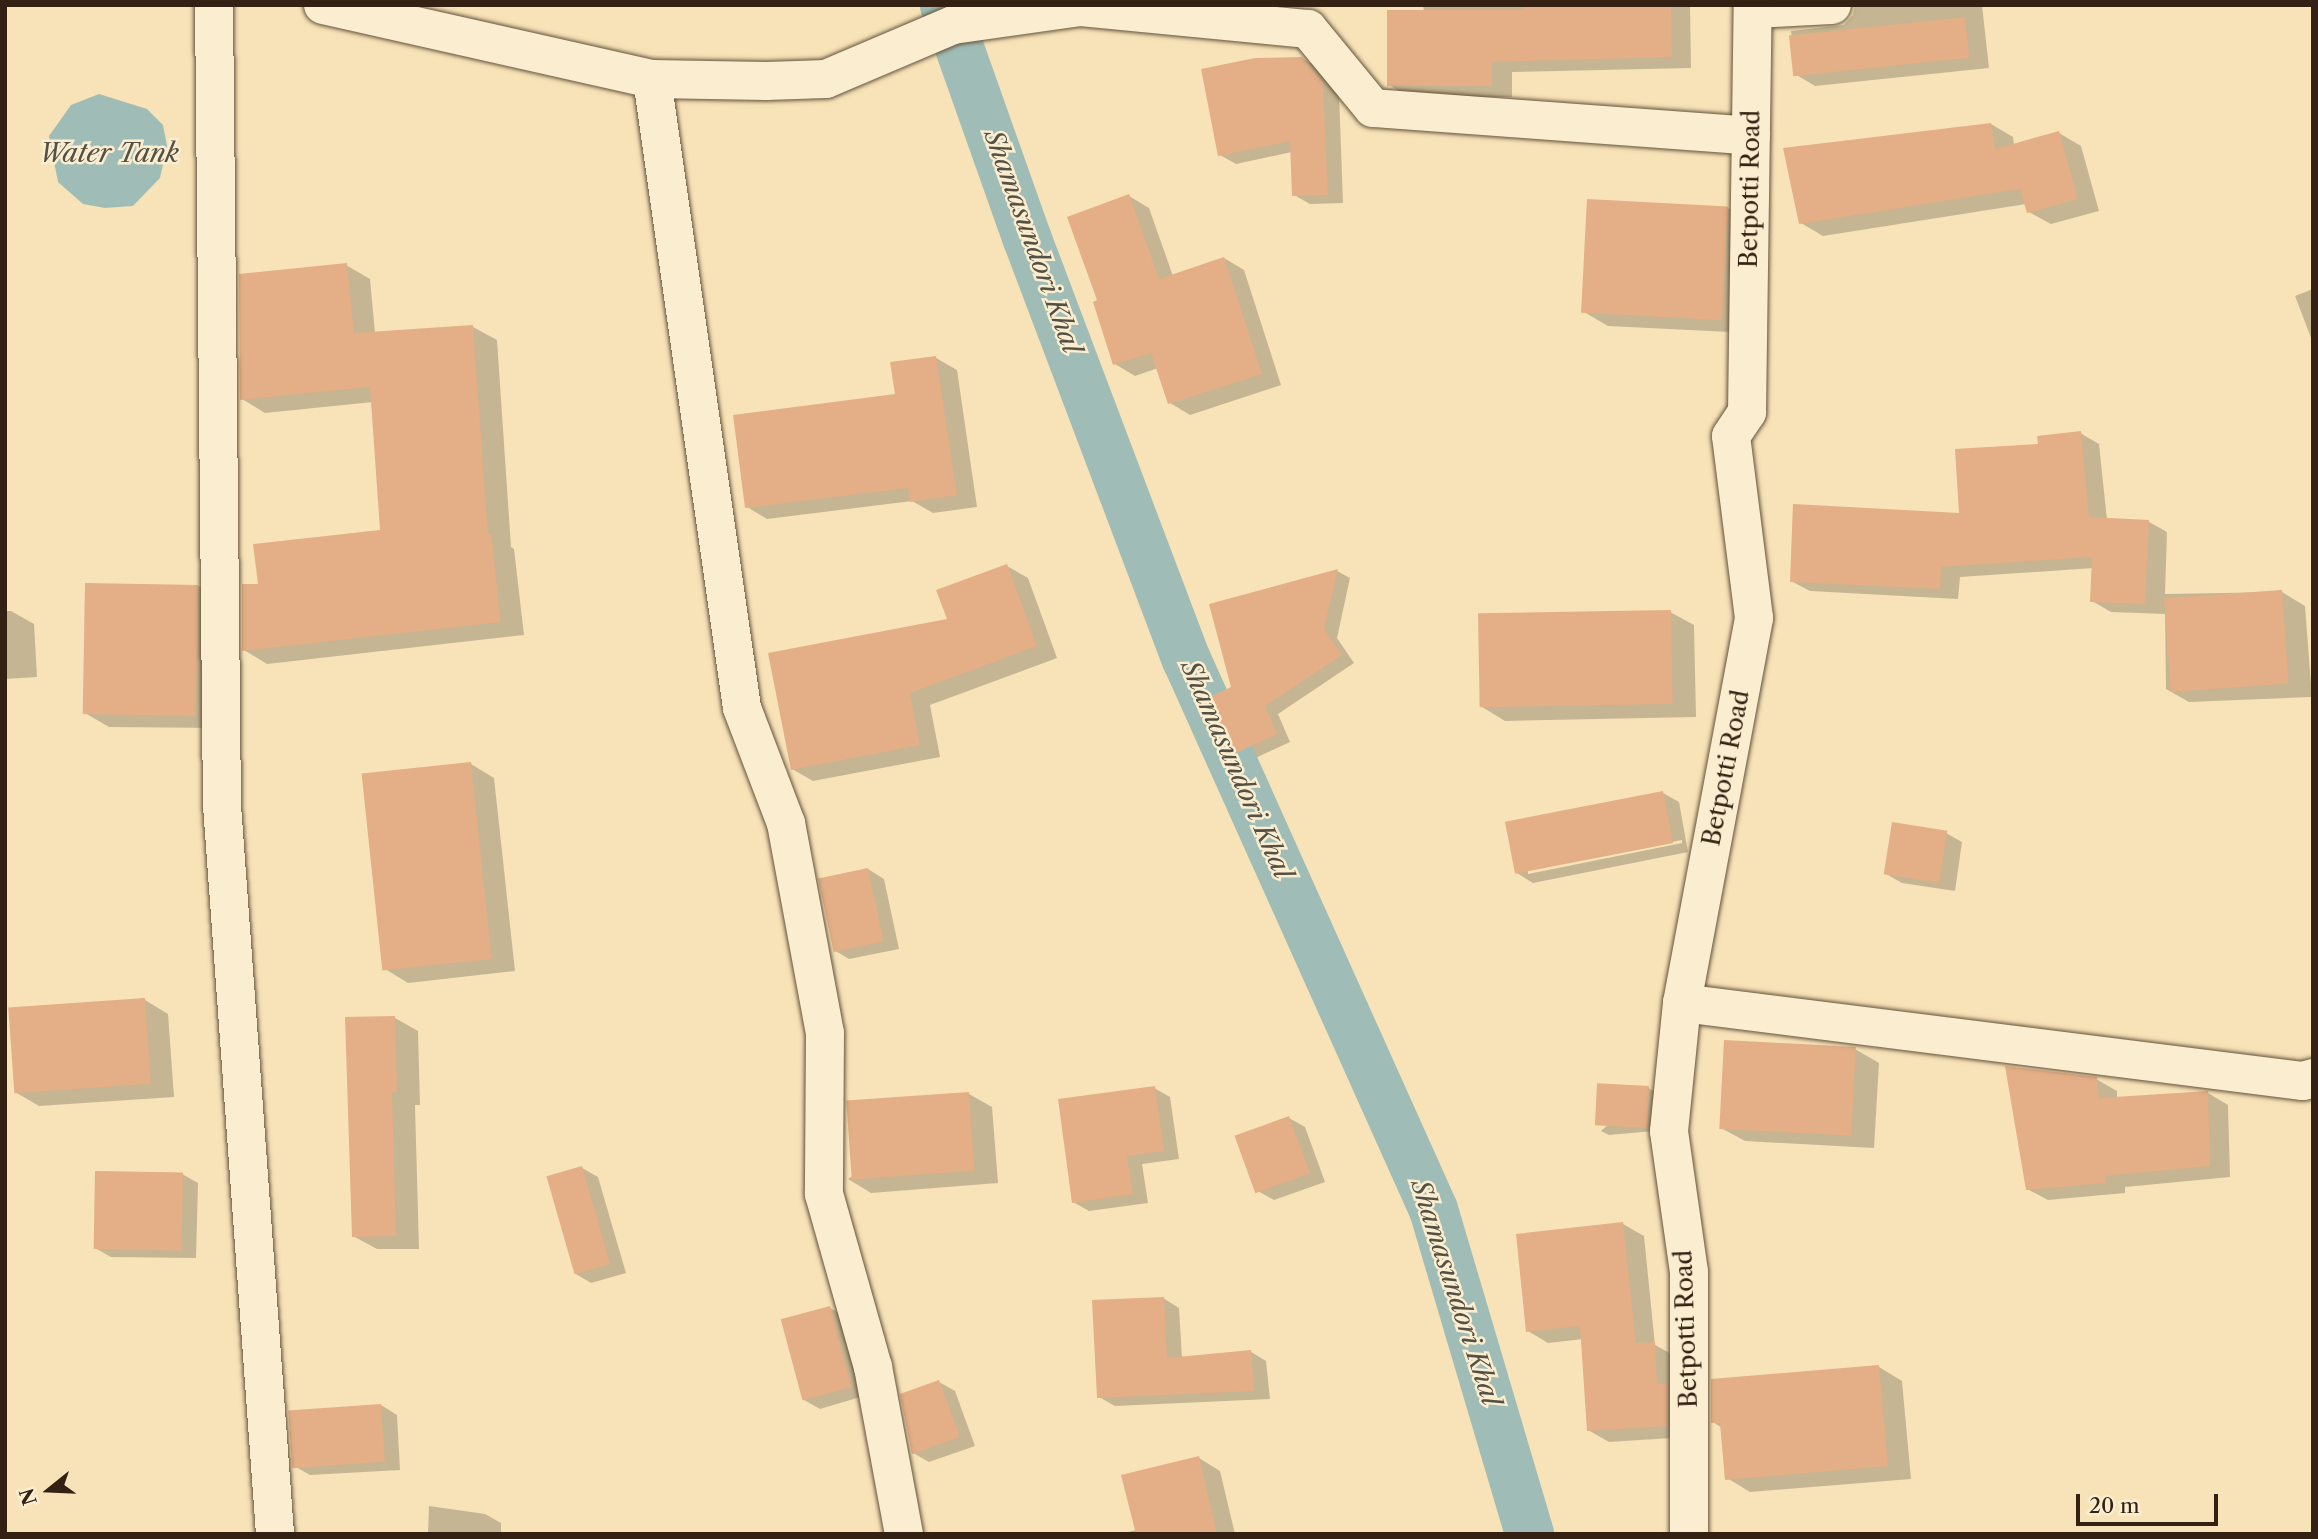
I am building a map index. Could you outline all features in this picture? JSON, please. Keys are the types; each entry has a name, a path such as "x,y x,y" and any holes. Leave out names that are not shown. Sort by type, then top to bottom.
{"street":[{"path":"214,5 222,805 275,1534"},
{"path":"323,5 652,79 825,79 953,25 1079,7 1308,29 1373,108 1751,136"},
{"path":"1753,7 1832,5"},
{"name":"Betpotti Road","path":"1689,1534 1689,1272 1669,1131 1682,1003 1754,618 1731,436 1747,412 1753,7"},
{"path":"652,79 742,708 786,823 825,1033 824,1194 873,1367 904,1534"},
{"path":"1682,1003 2303,1081 2313,1079"}],"water":[{"name":"Water Tank","path":"99,94 147,109 163,125 167,146 160,178 133,206 105,208 83,204 58,182 49,136 71,105"}],"building":[{"path":"1522,5 1671,5 1672,57 1492,62 1492,86 1387,86 1387,10 1523,10"},
{"path":"1965,17 1969,58 1793,76 1789,36"},
{"path":"1302,57 1323,82 1328,195 1292,196 1290,141 1218,156 1201,69 1255,58"},
{"path":"1991,123 1995,149 2059,131 2078,199 2027,213 2020,189 1799,224 1783,148"},
{"path":"1129,194 1159,279 1224,257 1262,374 1168,404 1151,353 1113,365 1093,302 1097,300 1067,217"},
{"path":"1587,199 1728,206 1722,320 1581,313"},
{"path":"347,263 354,333 473,325 488,534 491,534 501,622 242,651 242,584 258,584 253,544 380,530 370,387 240,400 239,274"},
{"path":"936,356 957,495 910,502 908,488 745,508 733,415 895,394 890,362"},
{"path":"2081,431 2089,517 2149,520 2145,604 2090,602 2092,557 1941,567 1940,589 1790,582 1793,504 1959,513 1955,449 2038,444 2037,436"},
{"path":"1007,564 1037,646 910,693 920,745 791,770 768,653 947,619 936,590"},
{"path":"1338,569 1324,629 1342,655 1265,706 1277,734 1234,754 1208,698 1231,687 1209,604"},
{"path":"85,583 198,585 196,716 83,714"},
{"path":"2282,590 2289,684 2171,692 2164,598"},
{"path":"1671,610 1673,704 1480,707 1478,613"},
{"path":"471,762 492,959 382,970 362,773"},
{"path":"1663,791 1673,843 1515,874 1505,822"},
{"path":"1892,822 1947,831 1939,883 1884,874"},
{"path":"868,868 884,941 834,952 818,879"},
{"path":"145,998 151,1084 14,1093 8,1008"},
{"path":"395,1016 397,1092 392,1092 396,1236 352,1237 345,1017"},
{"path":"1724,1040 1856,1047 1851,1136 1719,1129"},
{"path":"2005,1066 2097,1077 2099,1098 2208,1091 2210,1166 2105,1176 2106,1183 2026,1190"},
{"path":"1597,1083 1649,1086 1647,1128 1595,1125"},
{"path":"1155,1086 1164,1151 1127,1156 1133,1194 1072,1203 1058,1099"},
{"path":"969,1092 975,1171 852,1179 846,1101"},
{"path":"1289,1116 1310,1173 1255,1193 1234,1136"},
{"path":"582,1166 610,1264 575,1274 546,1176"},
{"path":"95,1171 183,1173 182,1251 94,1249"},
{"path":"1623,1222 1636,1343 1655,1342 1657,1384 1667,1383 1667,1426 1587,1431 1580,1326 1526,1332 1516,1234"},
{"path":"1164,1297 1167,1358 1251,1350 1254,1391 1097,1398 1092,1300"},
{"path":"830,1306 852,1387 802,1400 781,1319"},
{"path":"1879,1365 1888,1466 1725,1480 1720,1423 1711,1423 1711,1379"},
{"path":"939,1380 960,1437 912,1454 900,1394"},
{"path":"381,1404 385,1462 292,1468 288,1410"},
{"path":"1199,1456 1217,1534 1136,1534 1121,1475"}],"waterway":[{"name":"Shamasundori Khal","path":"944,5 1027,239 1186,659 1433,1209 1529,1534"}]}
